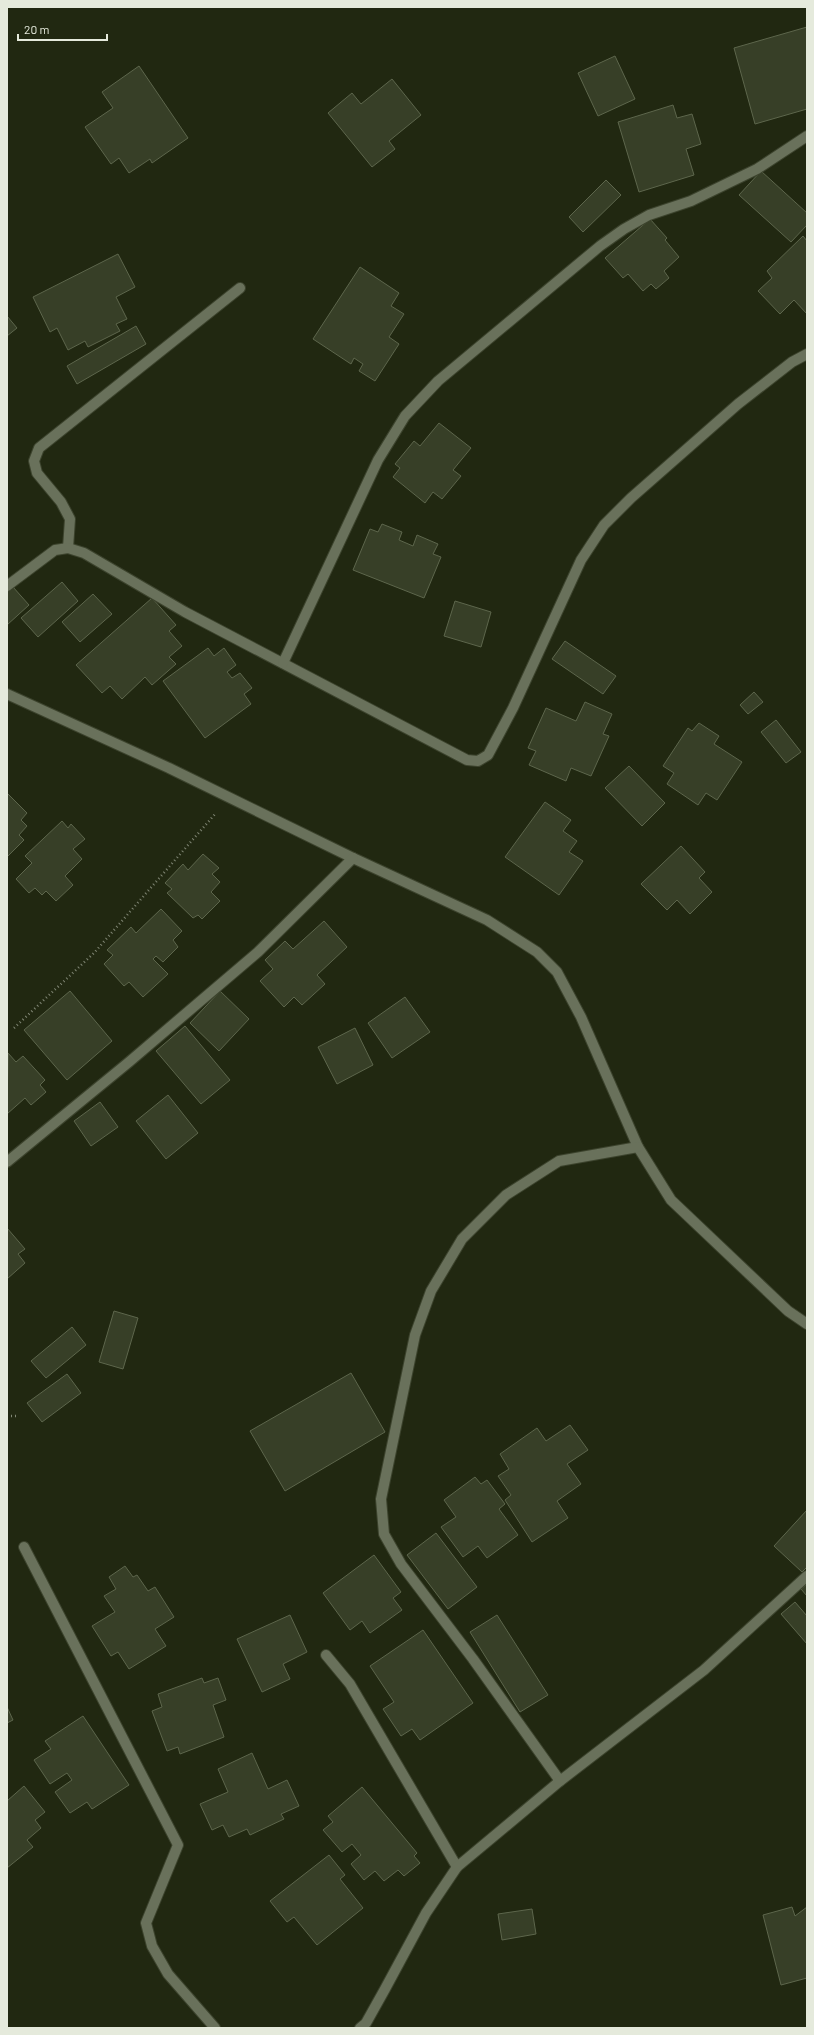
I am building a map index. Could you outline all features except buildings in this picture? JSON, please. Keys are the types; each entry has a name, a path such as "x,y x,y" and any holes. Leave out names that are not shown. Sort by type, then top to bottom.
{"street":[{"path":"283,663 378,460 405,416 438,382 600,246 624,229 649,215 691,201 756,169 807,136"},
{"path":"68,548 70,519 61,502 37,474 34,461 39,448 240,288"},
{"path":"7,586 55,550 68,548 84,553 185,612 467,760 478,761 488,755 513,708 581,560 604,525 631,498 738,404 792,362 807,354"},
{"path":"7,694 170,768 354,858 487,920 537,952 557,972 581,1016 638,1147 671,1200 788,1311 807,1324"},
{"path":"7,1162 129,1062 258,952 354,858"},
{"path":"560,1781 474,1659 401,1564 384,1534 381,1499 415,1335 431,1291 462,1239 506,1195 559,1161 638,1147"},
{"path":"24,1547 178,1845 146,1923 152,1946 168,1974 215,2028"},
{"path":"360,2028 366,2023 386,1989 426,1913 457,1867 560,1781 704,1670 807,1576"},
{"path":"326,1654 350,1684 457,1867"}],"path":[{"path":"14,1028 94,953 230,797"},
{"path":"7,1416 19,1416"}]}
